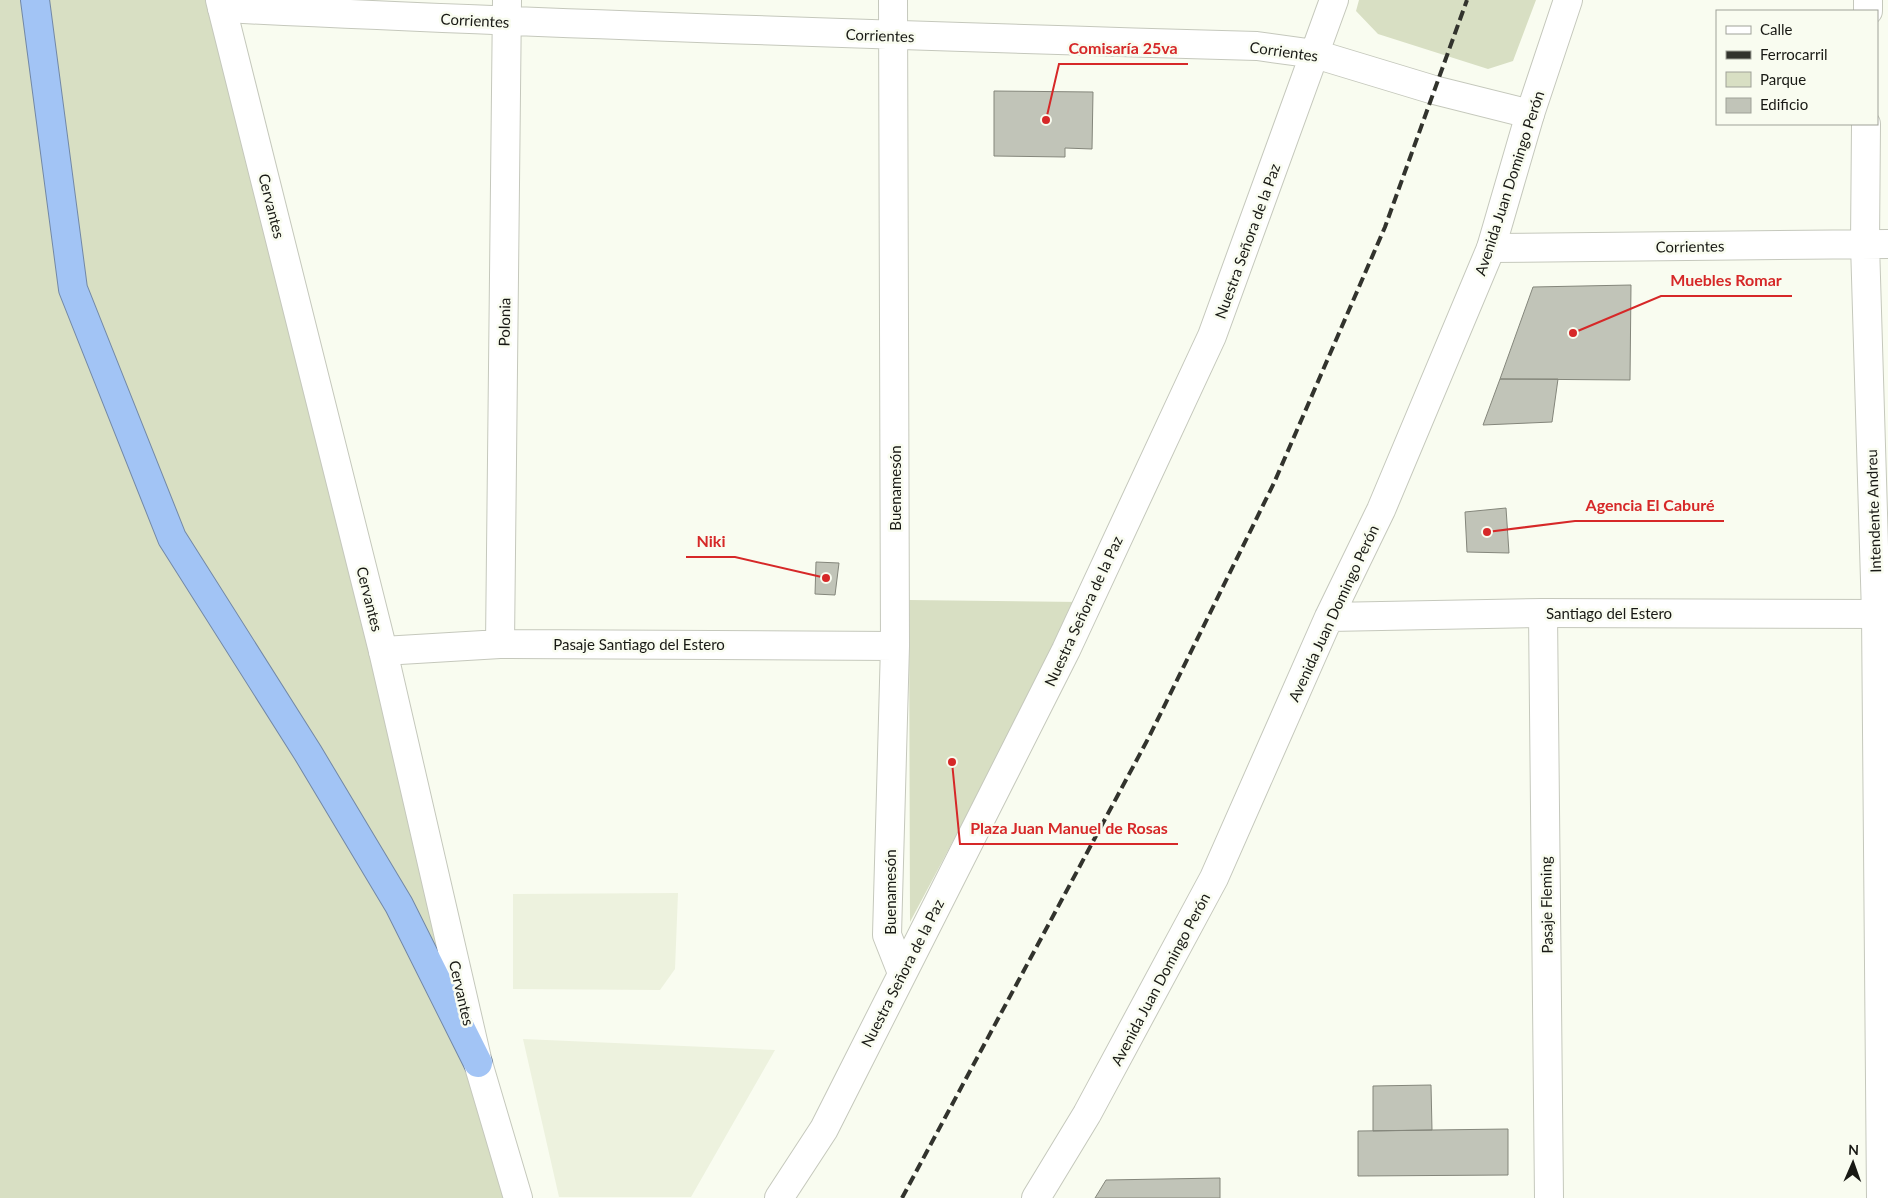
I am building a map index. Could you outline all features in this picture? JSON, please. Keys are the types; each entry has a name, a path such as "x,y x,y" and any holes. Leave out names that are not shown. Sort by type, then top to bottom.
{"highway":[{"path":"35,0 73,289 172,538 308,753 399,905 478,1063"}],"street":[{"name":"Buenamesón","path":"893,0 896,646 887,935 902,973"},
{"name":"Nuestra Señora de la Paz","path":"779,1198 824,1129 1066,650 1212,336 1334,0"},
{"name":"Avenida Juan Domingo Perón","path":"1036,1198 1087,1114 1214,878 1329,616 1381,510 1491,248 1530,114 1568,0"},
{"name":"Cervantes","path":"221,4 383,651 478,1063 518,1198"},
{"name":"Corrientes","path":"221,4 507,11 893,36 1257,46 1315,54 1434,90 1530,114"},
{"name":"Polonia","path":"500,644 507,11"},
{"name":"Intendente Andreu","path":"1866,125 1876,244 1882,614 1881,1198"},
{"name":"Corrientes","path":"1491,248 1876,244"},
{"name":"Santiago del Estero","path":"1329,616 1544,613 1882,614"},
{"name":"Pasaje Fleming","path":"1544,613 1549,1198"},
{"name":"Pasaje Santiago del Estero","path":"383,651 500,644 896,646"}],"shaded area":[{"path":"678,893 675,969 660,990 513,989 513,894"},
{"path":"523,1039 775,1050 691,1197 559,1197"}],"green space":[{"path":"0,0 220,0 518,1198 0,1198"},
{"path":"1359,0 1536,0 1513,61 1488,69 1378,34 1356,11"},
{"path":"909,600 1080,602 910,922"}],"building":[{"path":"994,91 1093,92 1092,149 1065,148 1065,157 994,156"},
{"path":"1631,285 1630,380 1500,379 1533,287"},
{"path":"1500,379 1558,379 1552,422 1483,425"},
{"path":"1506,508 1509,553 1467,552 1465,512"},
{"path":"816,562 839,563 835,595 815,594"},
{"path":"1431,1085 1432,1130 1373,1131 1373,1086"},
{"path":"1508,1129 1508,1175 1358,1176 1358,1131"},
{"path":"1220,1178 1220,1198 1095,1198 1106,1180"}],"railway":[{"path":"902,1198 1149,737 1274,483 1385,227 1467,0"}],"place":[{"name":"Comisaría 25va","path":"1046,120"},
{"name":"Muebles Romar","path":"1573,333"},
{"name":"Agencia El Caburé","path":"1487,532"},
{"name":"Niki","path":"826,578"},
{"name":"Plaza Juan Manuel de Rosas","path":"952,762"}]}
